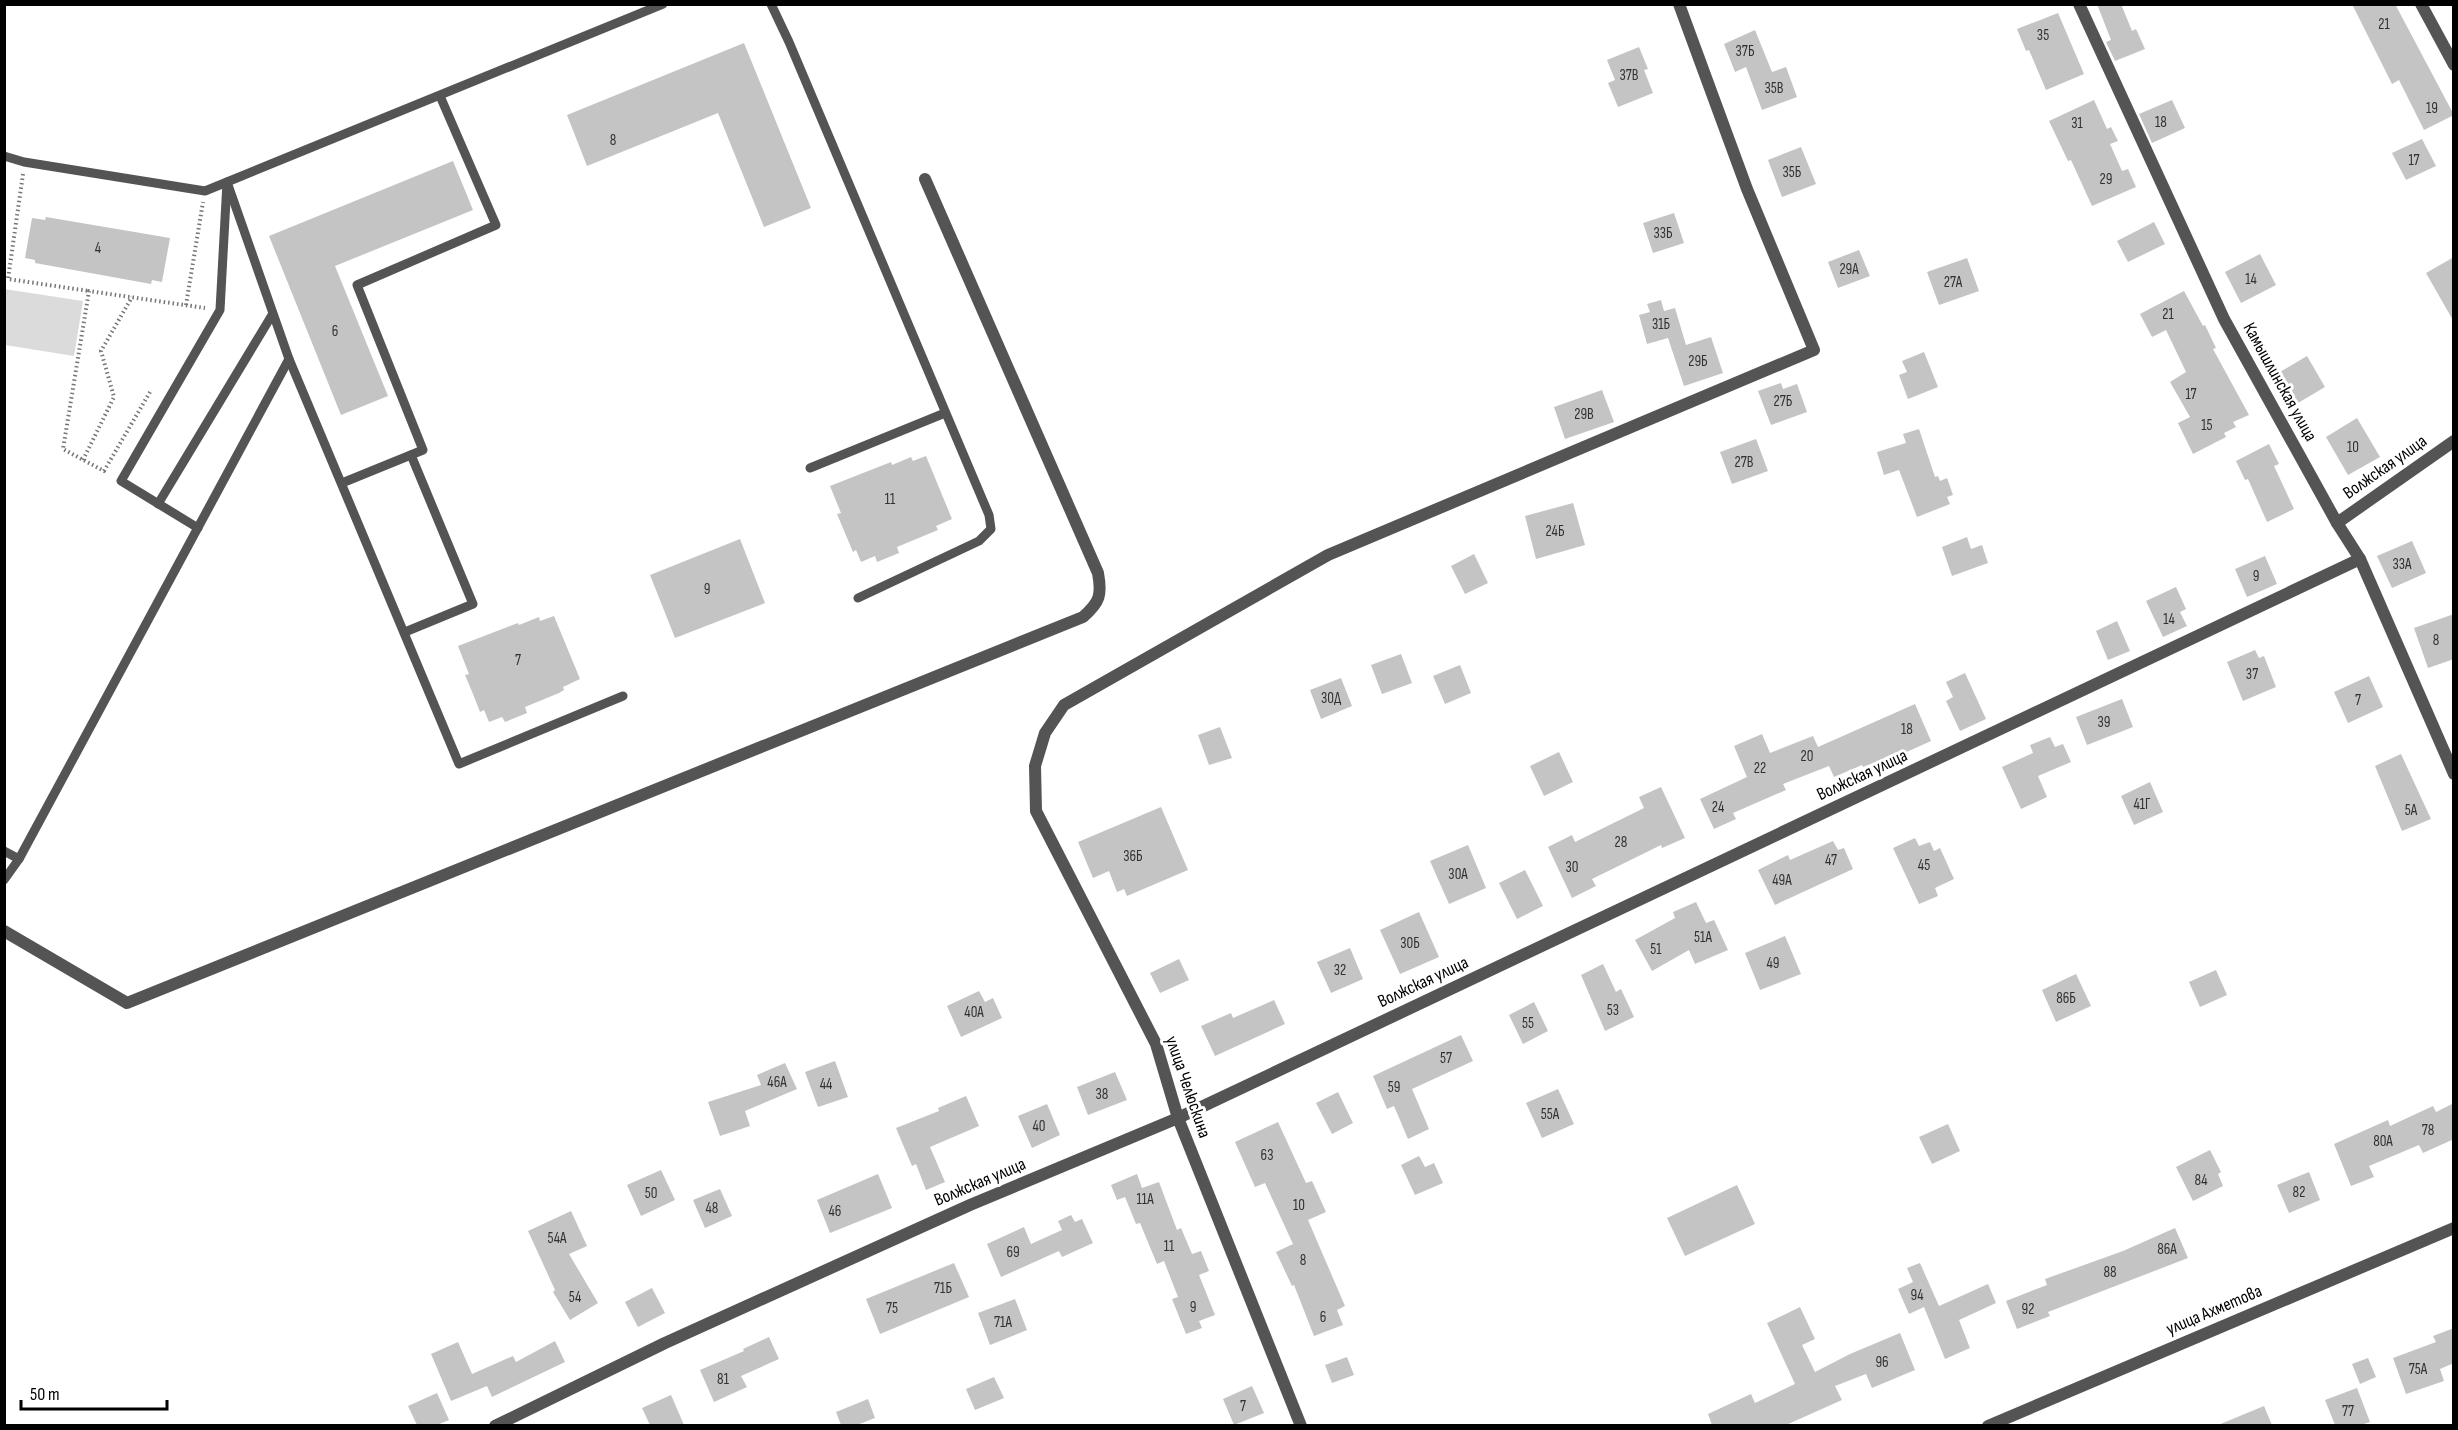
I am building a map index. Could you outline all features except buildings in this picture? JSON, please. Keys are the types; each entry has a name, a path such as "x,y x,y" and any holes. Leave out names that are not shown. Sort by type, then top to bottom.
{"street":[{"name":"улица Челюскина","path":"1301,1425 1178,1118 1156,1044 1036,811 1035,766 1045,733 1064,705 1328,555 1814,350 1747,189 1679,4"},
{"name":"Камышлинская улица","path":"2079,4 2224,319 2337,523 2360,559 2454,774"},
{"path":"2421,4 2454,65"},
{"path":"4,931 127,1003 1083,617 1095,606 1101,590 1098,573 925,179"},
{"name":"Волжская улица","path":"2337,523 2454,441"},
{"name":"Волжская улица","path":"495,1425 665,1343 948,1215 1178,1118 2360,559"},
{"name":"улица Ахметова","path":"1988,1425 2454,1228"}],"lane":[{"path":"4,156 24,162 205,190 663,4"},
{"path":"771,4 989,515 991,529 979,541 858,598"},
{"path":"342,483 423,450 357,285 496,225 440,96"},
{"path":"198,528 121,481 220,310 227,182"},
{"path":"227,182 289,359 459,764 623,696"},
{"path":"158,504 272,315"},
{"path":"4,880 19,859 289,359"},
{"path":"810,468 945,412"},
{"path":"405,633 473,604 411,455"},
{"path":"4,851 19,859"}],"path":[{"path":"24,162 8,279 220,310"},
{"path":"186,305 205,190"},
{"path":"89,291 63,449 104,471 150,392"},
{"path":"83,460 114,397 101,351 132,297"}],"shaded area":[{"path":"4,289 83,301 74,356 5,345"}]}
